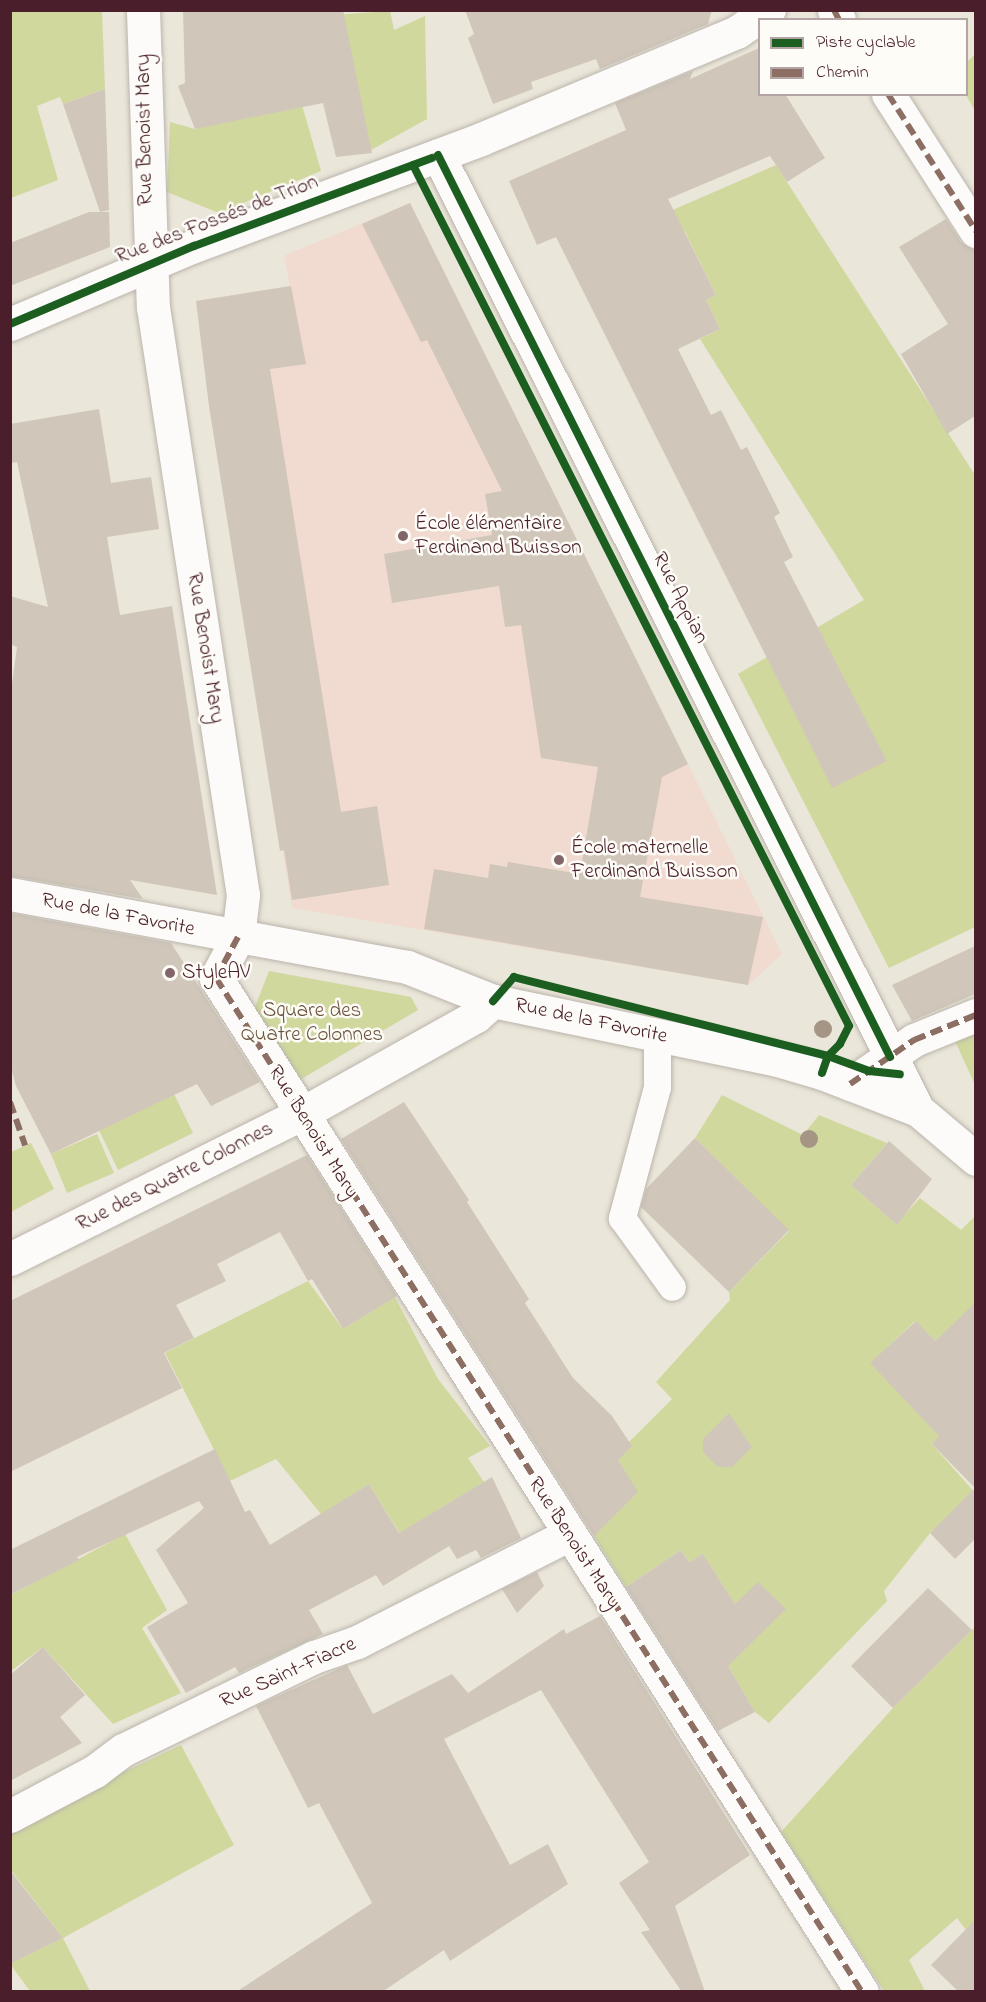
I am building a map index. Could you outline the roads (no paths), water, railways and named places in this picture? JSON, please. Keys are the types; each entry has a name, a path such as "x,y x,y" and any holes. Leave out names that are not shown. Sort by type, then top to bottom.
{"street":[{"name":"Rue Benoist Mary","path":"143,10 149,265 243,896 238,937 216,978 568,1535 862,1992"},
{"name":"Rue des Fossés de Trion","path":"10,324 149,265 438,155 737,32 769,10"},
{"path":"889,96 975,231"},
{"name":"Rue Appian","path":"438,155 918,1110"},
{"name":"Rue de la Favorite","path":"10,894 407,967 493,1001 777,1060 918,1110 975,1159"},
{"name":"Rue des Quatre Colonnes","path":"10,1259 301,1114 476,1017 493,1001"},
{"path":"850,1084 914,1040 975,1015"},
{"name":"Rue Saint-Fiacre","path":"10,1816 95,1771 123,1750 314,1658 357,1642 568,1535"}],"lane":[{"path":"657,1035 657,1087 622,1218 672,1287"}],"place":[{"name":"École élémentaire Ferdinand Buisson","path":"403,536"},
{"name":"École maternelle Ferdinand Buisson","path":"559,860"},
{"name":"StyleAV","path":"170,973"}],"park label":[{"name":"Square des Quatre Colonnes","path":"312,1023"}]}
